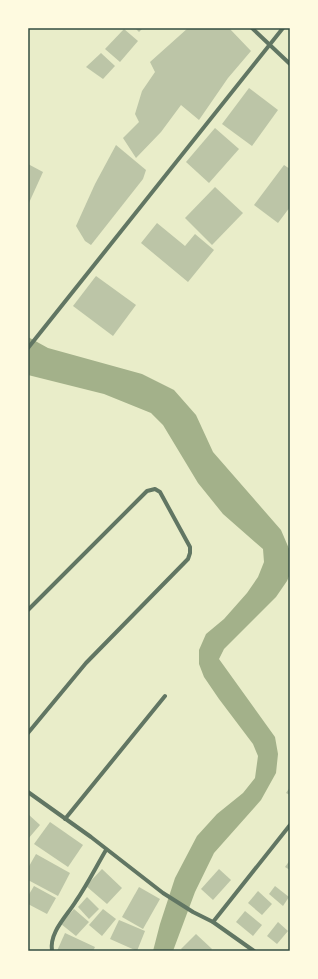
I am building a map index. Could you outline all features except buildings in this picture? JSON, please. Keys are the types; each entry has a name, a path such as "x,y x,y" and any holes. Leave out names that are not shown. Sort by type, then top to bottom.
{"street":[{"path":"252,28 290,64"},
{"path":"28,348 283,28"},
{"path":"28,610 148,491 151,489 157,489 190,547 188,559 86,663 28,733"},
{"path":"65,819 165,696"},
{"path":"28,792 163,893 193,912 213,922 254,951"},
{"path":"213,922 290,825"},
{"path":"52,951 53,940 60,924 76,902 106,850"}],"shaded area":[{"path":"28,337 48,348 142,374 174,390 196,415 213,452 281,530 290,551 290,574 287,581 276,597 224,649 219,659 275,737 278,754 276,773 261,800 214,853 195,892 173,951 153,951 175,878 197,836 217,814 243,793 255,778 258,756 253,744 204,677 199,664 199,650 206,634 224,619 247,593 258,577 264,562 263,549 223,514 198,483 163,425 151,413 104,394 28,375"}]}
